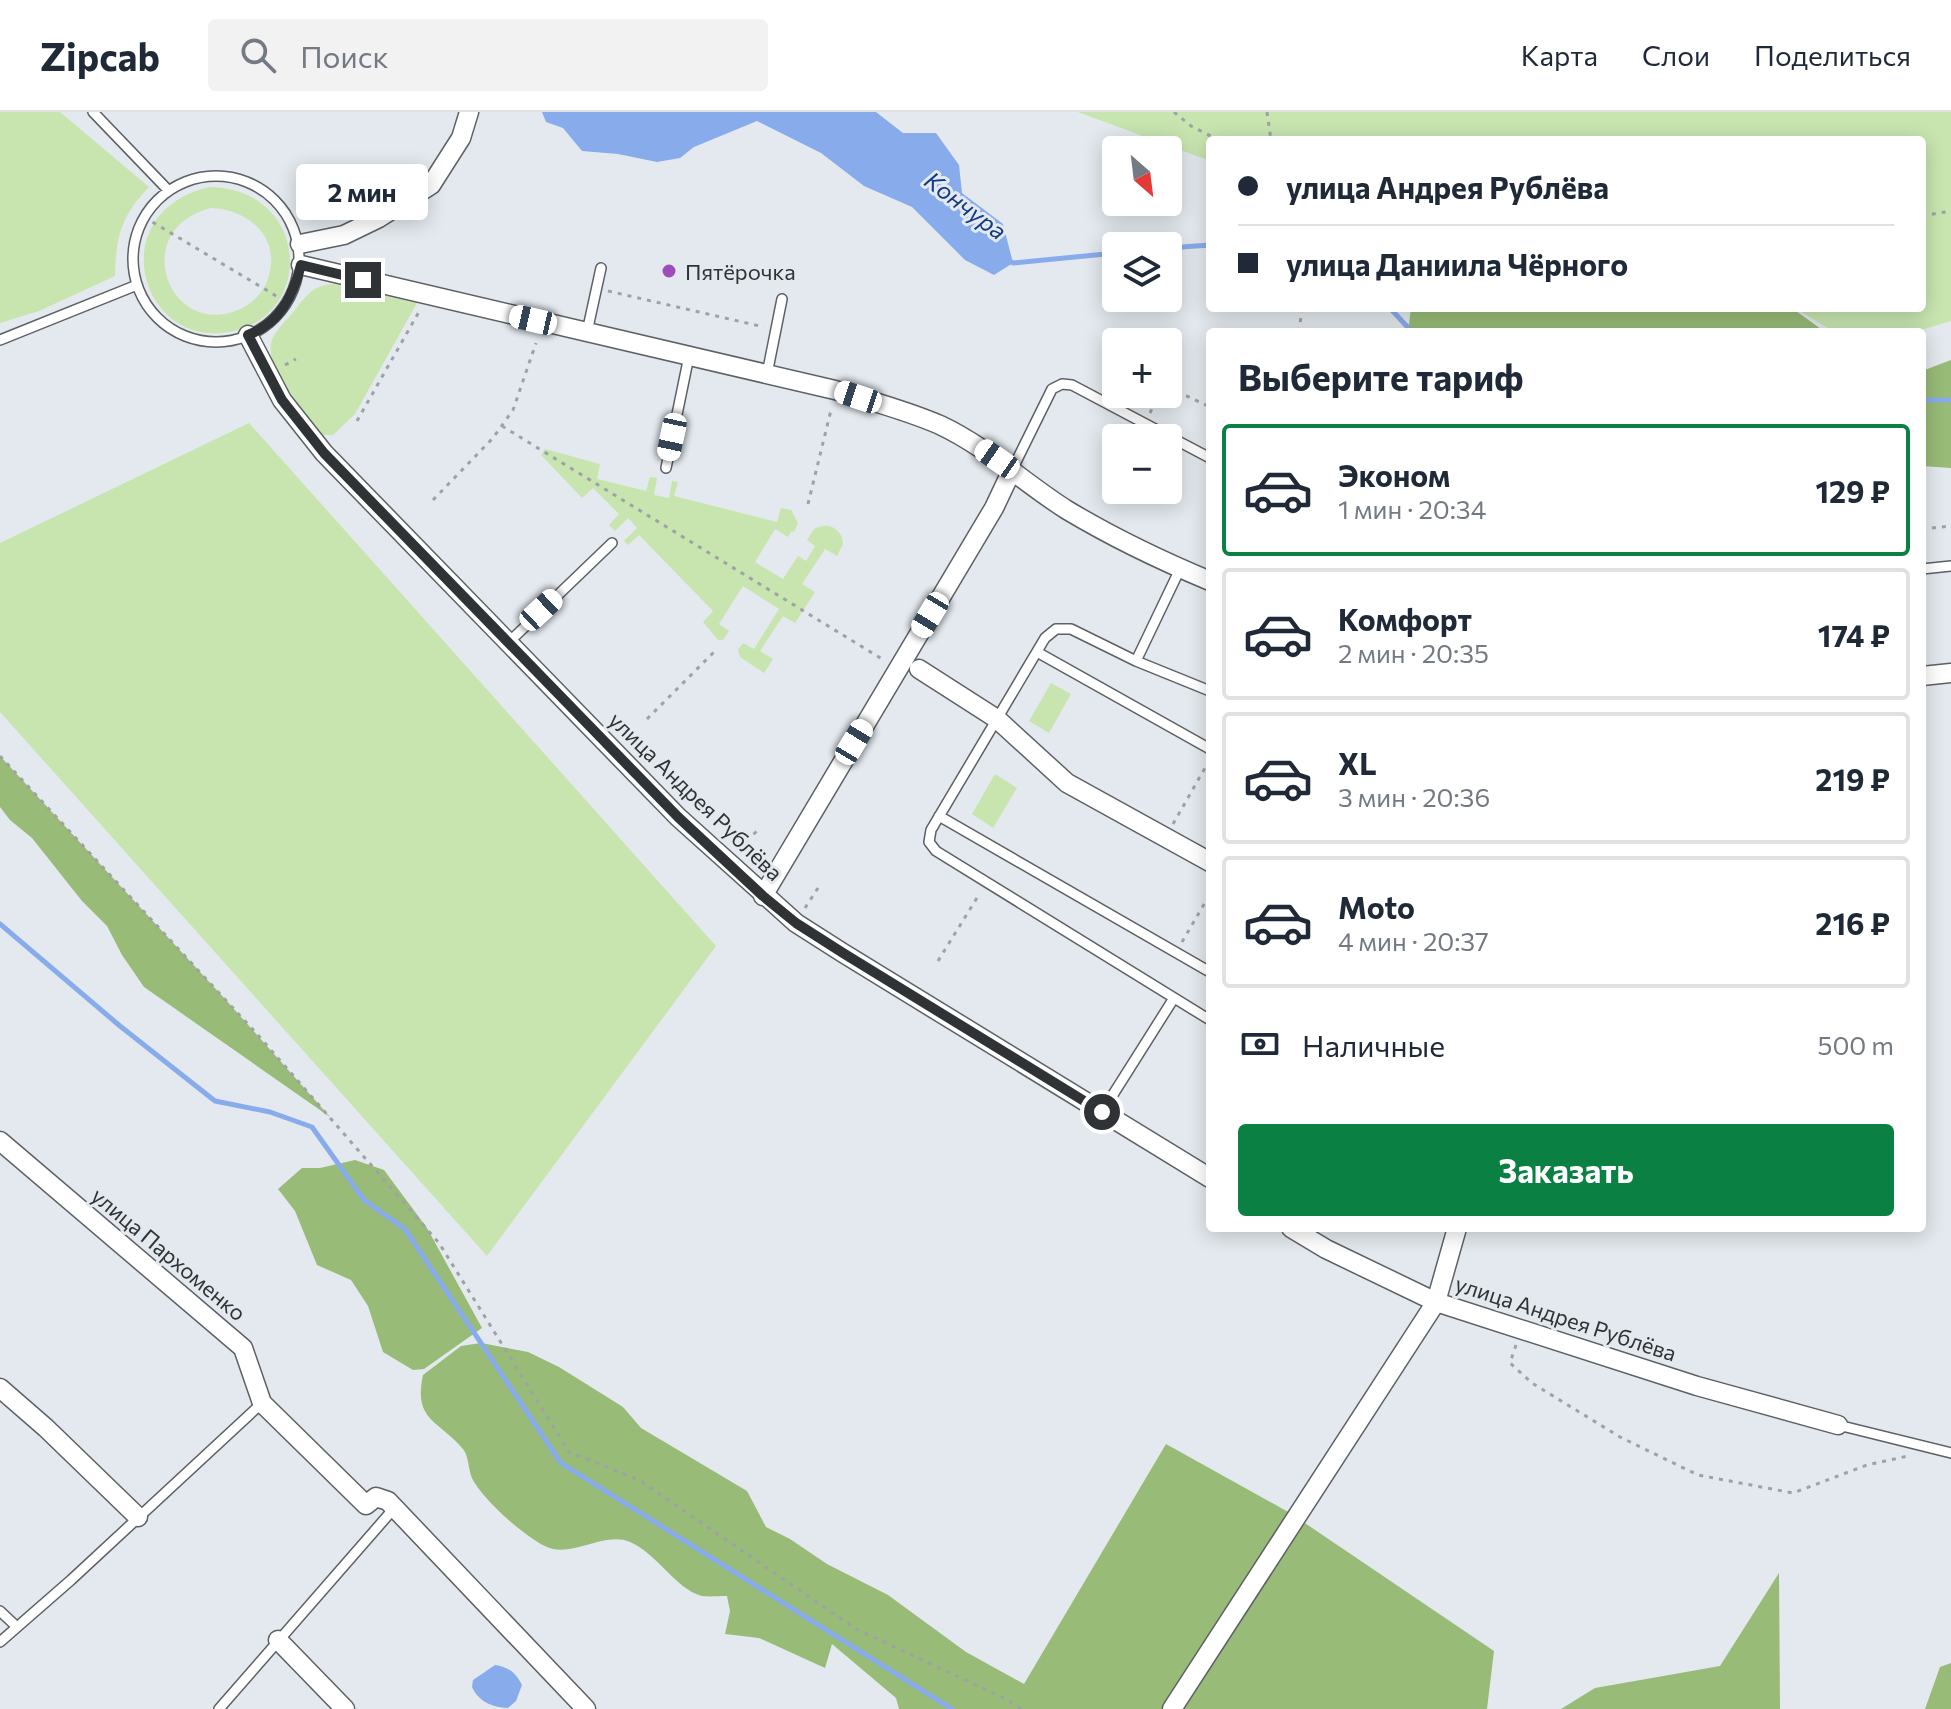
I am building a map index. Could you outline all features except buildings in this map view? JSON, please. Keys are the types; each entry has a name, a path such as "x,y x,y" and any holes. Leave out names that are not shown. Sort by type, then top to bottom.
{"street":[{"path":"300,244 344,235 379,218 431,185 461,138 469,112"},
{"path":"301,265 835,390 940,426 982,449 1067,510 1206,579"},
{"name":"улица Андрея Рублёва","path":"248,335 282,400 300,425 678,817 763,896 796,923 843,953 1206,1176"},
{"path":"763,896 994,508 1012,470"},
{"path":"919,669 997,719 1067,783 1206,860"},
{"path":"1926,676 1951,673"},
{"name":"улица Пархоменко","path":"0,1141 243,1348 262,1403 366,1505 376,1497 388,1501"},
{"name":"улица Андрея Рублёва","path":"1298,1232 1436,1302 1697,1386 1838,1425"},
{"path":"1172,1709 1436,1302 1456,1232"},
{"path":"0,1388 138,1517"},
{"path":"388,1501 586,1709"},
{"path":"278,1640 345,1709"}],"lane":[{"path":"93,112 168,190"},
{"path":"220,175 248,181 271,195 289,217 300,244 301,265 288,303 275,319 248,335 218,343 196,341 176,333 145,304 137,285 132,258 136,232 149,209 168,190 193,178 220,175"},
{"path":"587,332 601,268"},
{"path":"0,340 137,285"},
{"path":"767,374 782,299"},
{"path":"666,468 689,356"},
{"path":"1012,470 1052,389 1062,384 1072,385 1206,456"},
{"path":"508,643 612,543"},
{"path":"1926,569 1951,566"},
{"path":"1136,661 1180,569"},
{"path":"1206,689 1136,661 1071,629 1056,629 1045,638 931,830 929,842 936,851 1206,1018"},
{"path":"1037,652 1206,747"},
{"path":"939,816 1206,970"},
{"path":"1102,1112 1174,998"},
{"path":"0,1642 262,1403"},
{"path":"1838,1425 1951,1453"},
{"path":"219,1709 390,1513 388,1501"},
{"path":"0,1611 17,1627"}],"path":[{"path":"1174,112 1191,126 1211,136"},
{"path":"1267,112 1270,136"},
{"path":"1926,215 1951,211"},
{"path":"144,217 288,303"},
{"path":"596,288 776,330"},
{"path":"357,421 419,313"},
{"path":"433,500 502,426 513,410 536,343"},
{"path":"1182,394 1206,405"},
{"path":"1145,423 1152,408"},
{"path":"808,504 831,410"},
{"path":"502,426 882,659"},
{"path":"1926,529 1951,526"},
{"path":"647,719 717,649"},
{"path":"0,756 257,1034 439,1243 569,1452 639,1480 856,1629 1006,1699 1021,1709"},
{"path":"1165,837 1206,766"},
{"path":"733,855 757,831"},
{"path":"938,961 987,883"},
{"path":"802,915 818,888"},
{"path":"1177,952 1206,901"},
{"path":"1521,1329 1510,1363 1532,1383 1620,1437 1698,1475 1793,1493 1867,1465 1935,1450"}],"green space":[{"path":"0,112 60,112 149,187 122,227 115,276 39,311 0,323"},
{"path":"1078,112 1951,112 1951,321 1926,329 1828,328 1802,312 1926,312 1926,136 1206,136 1206,160 1182,151 1182,136 1143,136"},
{"path":"209,187 242,193 266,207 282,228 289,252 288,277 279,301 261,319 234,331 202,332 176,321 156,302 146,277 144,250 154,224 175,202","holes":["211,208 237,213 258,227 270,248 271,261 267,281 253,301 238,310 213,315 193,309 177,296 167,278 165,257 170,237 185,220"]},
{"path":"334,284 417,303 355,414 333,435 323,435 288,389 271,351 276,332 307,295 321,286"},
{"path":"1410,312 1798,312 1820,328 1408,328"},
{"path":"1951,360 1951,468 1926,466 1926,369"},
{"path":"249,423 716,946 487,1256 0,712 0,543"},
{"path":"545,449 600,464 597,479 646,491 650,477 657,478 654,495 669,498 672,481 678,482 674,496 777,522 781,508 791,510 798,523 794,532 788,537 775,529 755,562 783,579 798,556 806,561 815,546 807,540 814,529 826,526 836,530 843,544 837,556 825,549 802,584 815,592 795,623 783,616 760,651 773,659 764,673 740,657 738,650 743,643 754,649 779,609 743,586 719,624 729,631 723,640 718,640 703,622 713,611 639,535 628,545 624,541 637,528 628,518 615,531 609,525 619,514 593,488 582,498 541,455"},
{"path":"1051,683 1071,694 1049,733 1029,721"},
{"path":"0,756 330,1117 144,987 107,926 82,901 32,838 0,807"},
{"path":"995,774 1017,788 993,828 972,814"},
{"path":"355,1160 384,1170 427,1228 482,1328 424,1369 413,1370 383,1352 368,1306 351,1280 317,1265 295,1211 278,1189 302,1168 320,1168"},
{"path":"481,1343 528,1352 559,1367 623,1407 641,1428 747,1491 766,1527 827,1564 888,1595 966,1652 1024,1684 1166,1444 1290,1513 1494,1651 1487,1709 899,1709 896,1698 832,1644 825,1668 759,1638 725,1634 730,1611 727,1596 702,1596 692,1592 649,1554 630,1542 611,1540 572,1549 553,1549 532,1539 508,1519 477,1487 463,1449 430,1418 422,1402 423,1375 461,1346"},
{"path":"1779,1573 1780,1709 1561,1709 1595,1688 1720,1666"},
{"path":"1951,1663 1951,1709 1925,1709 1940,1667"}],"water":[{"path":"542,112 876,112 903,133 936,133 959,165 962,193 1003,224 1013,263 994,275 965,260 912,207 864,186 821,153 757,121 694,147 680,158 657,162 582,151 563,128 546,122"},
{"path":"495,1665 512,1671 522,1685 516,1701 508,1708 487,1703 472,1687 473,1680"}],"waterway":[{"name":"Кончура","path":"1182,247 1206,245"},
{"name":"Кончура","path":"1010,261 1102,254"},
{"name":"Кончура","path":"1394,312 1408,328"},
{"name":"Кончура","path":"1926,400 1951,400"},
{"path":"0,924 120,1026 215,1101 270,1112 312,1127 364,1200 405,1229 561,1463 952,1709"}],"place":[{"name":"Пятёрочка","path":"669,271"}],"route":[{"path":"363,280 301,265 288,303 275,319 258,332 248,335 282,400 324,453 678,817 763,896 796,923 843,953 1102,1112"}]}
